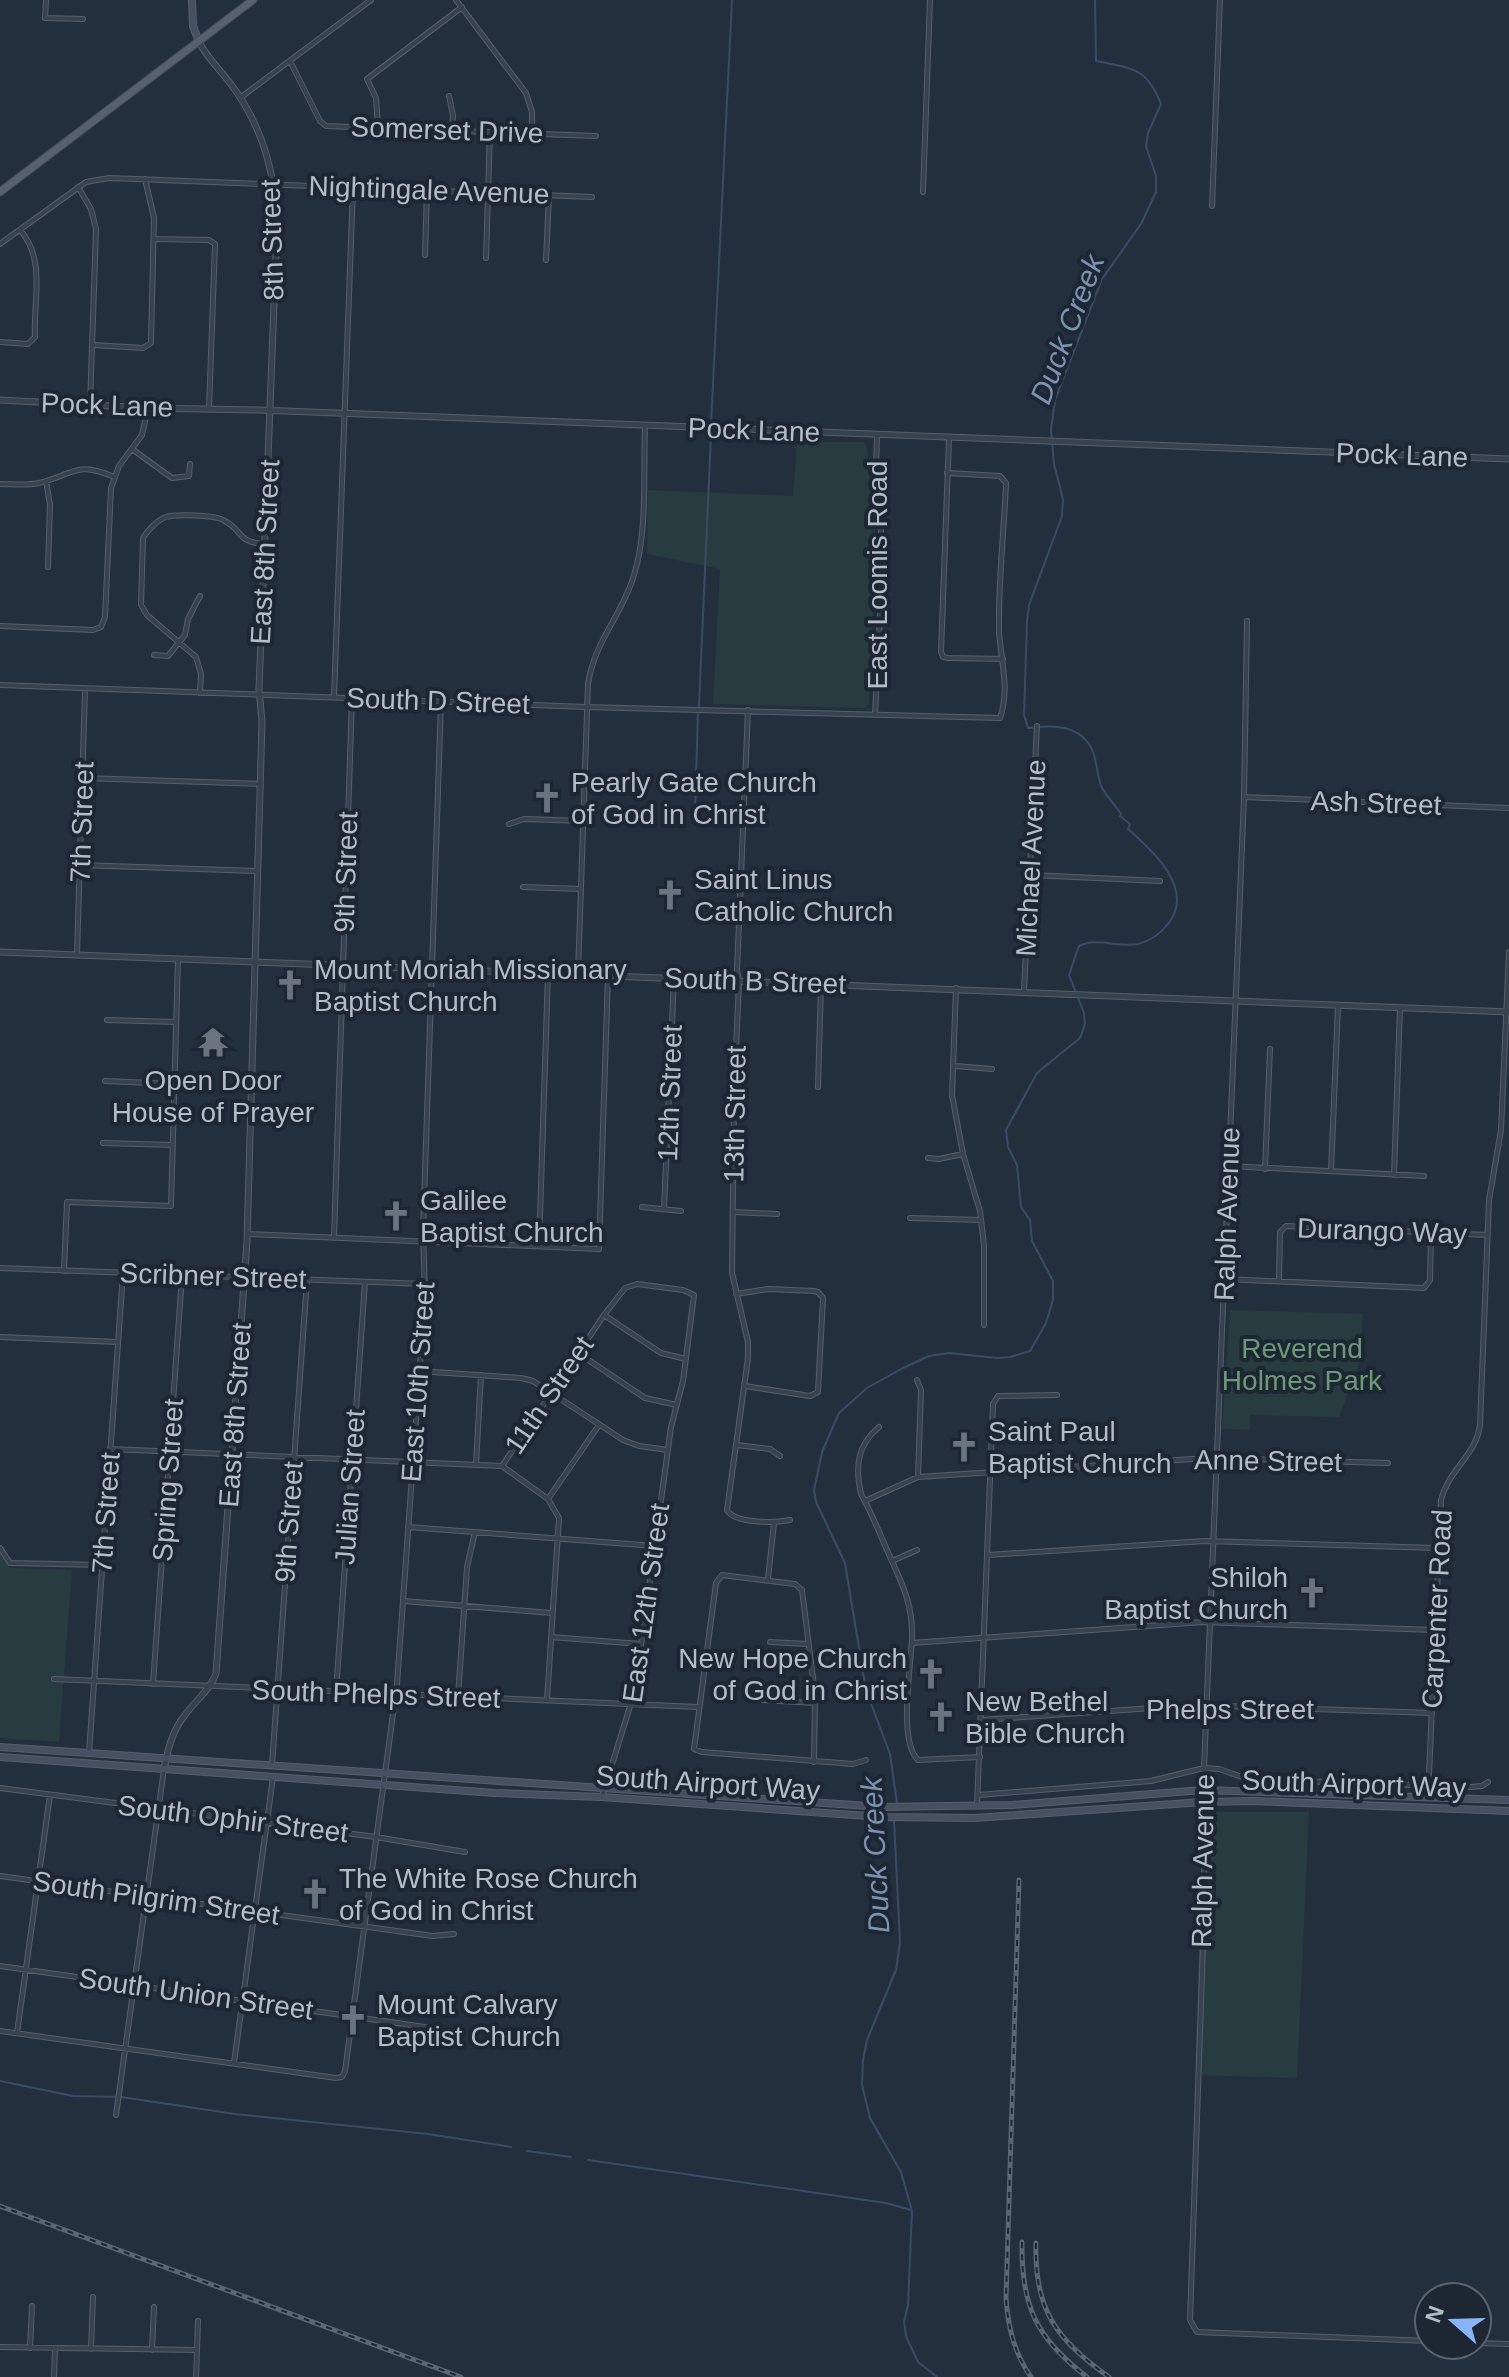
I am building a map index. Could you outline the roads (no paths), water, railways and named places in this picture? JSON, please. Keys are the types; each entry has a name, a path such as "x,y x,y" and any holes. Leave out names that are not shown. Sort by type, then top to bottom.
{"main road":[{"path":"192,0 193,26 199,42"},
{"path":"0,192 253,0"},
{"name":"South Airport Way","path":"0,1747 886,1807 977,1806 1203,1790 1509,1800"},
{"name":"South Airport Way","path":"0,1757 905,1818 984,1818 1254,1801 1509,1811"}],"street":[{"path":"46,0 45,18 83,19"},
{"path":"240,98 371,0"},
{"path":"456,0 526,93 532,112 532,134"},
{"path":"923,192 930,0"},
{"path":"1212,206 1220,0"},
{"path":"378,127 376,98 367,79 462,7"},
{"name":"8th Street","path":"199,42 240,98 264,144 273,184 277,227 271,411"},
{"name":"Somerset Drive","path":"290,61 324,125 596,136"},
{"path":"449,96 452,130"},
{"path":"486,258 490,132"},
{"name":"Nightingale Avenue","path":"0,244 78,187 97,179 592,197"},
{"path":"93,345 143,348 151,343 155,239 152,202 145,179"},
{"path":"78,187 91,209 96,229 90,406"},
{"path":"334,697 353,187"},
{"path":"425,255 427,190"},
{"path":"546,260 549,195"},
{"path":"0,342 28,344 35,337 37,262 33,248 20,230"},
{"path":"155,239 209,240 215,244 209,409"},
{"name":"Pock Lane","path":"0,400 90,406 1509,459"},
{"path":"0,626 93,630 101,627 105,617 109,498 114,477 145,426 148,408"},
{"name":"East 8th Street","path":"211,1687 217,1668 245,1277 260,695 271,411"},
{"path":"578,974 586,707 595,655 628,592 638,560 645,426"},
{"name":"East Loomis Road","path":"875,714 883,556 876,470 877,435"},
{"path":"947,473 1000,476 1006,483 999,632 1003,659 948,658 943,657 941,652 947,473 949,438"},
{"path":"132,449 172,478 189,476 190,464"},
{"path":"0,484 27,485 80,469 95,470 114,477"},
{"path":"46,481 50,505 48,567"},
{"path":"200,693 201,674 197,659 147,615 141,605 141,543 146,533 167,517 217,518 227,522 246,542 265,544"},
{"path":"154,655 168,656 180,642 200,596"},
{"name":"Ralph Avenue","path":"1247,621 1244,797 1203,1790 1204,1915 1191,2323 1197,2332 1413,2340"},
{"name":"South D Street","path":"0,685 586,707 1000,718 1003,659"},
{"name":"7th Street","path":"77,955 85,689"},
{"name":"9th Street","path":"334,1238 352,698"},
{"name":"East 10th Street","path":"234,2063 336,2078 342,2077 345,2071 395,1695 413,1460 425,1284 423,1240 441,702"},
{"name":"13th Street","path":"748,710 737,970 732,1273 748,1342 728,1514 774,1523"},
{"name":"Michael Avenue","path":"1024,991 1037,726"},
{"path":"83,778 260,784"},
{"name":"Ash Street","path":"1244,797 1509,808"},
{"path":"509,824 524,819 583,821"},
{"path":"80,865 257,871"},
{"path":"1031,875 1160,881"},
{"path":"523,887 581,889"},
{"name":"South B Street","path":"0,952 1508,1012"},
{"name":"Carpenter Road","path":"1428,1798 1442,1493 1468,1457 1479,1433 1487,1235 1491,1183 1501,1130 1509,952"},
{"path":"64,1271 67,1202 171,1206 178,959"},
{"path":"539,1246 548,973"},
{"path":"247,1234 599,1249 608,975"},
{"name":"12th Street","path":"664,1209 674,977"},
{"path":"818,1087 821,984"},
{"path":"956,988 952,1095 963,1154 978,1197 984,1245 984,1325"},
{"path":"1331,1171 1338,1006"},
{"path":"1394,1175 1400,1008"},
{"path":"107,1020 176,1022"},
{"path":"1265,1169 1270,1049"},
{"path":"954,1066 992,1069"},
{"path":"105,1081 175,1084"},
{"path":"103,1143 173,1145"},
{"path":"928,1158 963,1154"},
{"path":"1229,1166 1424,1176"},
{"path":"642,1207 681,1211"},
{"path":"733,1212 777,1214"},
{"path":"910,1218 981,1220"},
{"name":"Durango Way","path":"1279,1281 1280,1236 1286,1226 1487,1235"},
{"path":"1224,1279 1424,1288 1430,1280 1431,1233"},
{"name":"Scribner Street","path":"0,1268 425,1284"},
{"name":"7th Street","path":"89,1753 123,1273"},
{"name":"Spring Street","path":"153,1684 182,1275"},
{"name":"9th Street","path":"272,1765 307,1280"},
{"name":"Julian Street","path":"336,1692 365,1282"},
{"name":"11th Street","path":"548,1499 502,1466 621,1292 633,1284 683,1290 694,1295 686,1359"},
{"path":"736,1294 768,1289 814,1291 823,1298 818,1392 810,1396 745,1386"},
{"path":"578,1353 645,1398 678,1405 686,1359 661,1353 604,1315"},
{"path":"0,1337 118,1342"},
{"path":"419,1371 525,1378 552,1392 629,1443 668,1450"},
{"path":"476,1465 481,1375"},
{"path":"917,1380 921,1390 918,1477"},
{"path":"977,1806 995,1399 998,1396 1057,1395"},
{"name":"East 12th Street","path":"601,1797 632,1703 668,1450 678,1405"},
{"path":"546,1700 558,1538 558,1513 548,1499 599,1424"},
{"path":"879,1427 865,1441 859,1453 858,1481 908,1596 913,1622 908,1728 913,1756 918,1760 980,1757"},
{"path":"737,1445 770,1449 780,1456"},
{"path":"110,1449 502,1466"},
{"name":"Anne Street","path":"865,1501 918,1477 1217,1458 1388,1463"},
{"path":"768,1579 774,1523 790,1520"},
{"path":"408,1527 655,1546"},
{"path":"458,1697 467,1567 475,1532"},
{"path":"988,1555 1213,1541 1438,1548"},
{"path":"0,1548 10,1563 102,1566"},
{"path":"892,1561 917,1550"},
{"path":"814,1762 815,1703 801,1587 768,1579 722,1575 716,1583 694,1749 814,1762 853,1764 866,1760"},
{"path":"403,1601 553,1613"},
{"path":"912,1643 1210,1622 1435,1630"},
{"path":"551,1637 641,1645"},
{"path":"770,1642 807,1644"},
{"name":"South Phelps Street","path":"54,1679 698,1707"},
{"path":"116,2115 166,1759 179,1723 211,1687"},
{"path":"760,1700 815,1703"},
{"name":"Phelps Street","path":"981,1720 1206,1705 1432,1713"},
{"path":"979,1795 1151,1781 1204,1768 1219,1769 1248,1779 1471,1787 1488,1782"},
{"path":"0,2031 234,2063 273,1777"},
{"name":"South Ophir Street","path":"0,1788 376,1837 465,1852"},
{"path":"17,2033 50,1795"},
{"name":"South Pilgrim Street","path":"0,1876 433,1936 454,1934"},
{"name":"South Union Street","path":"0,1966 439,2029"},
{"path":"91,2349 93,2297"},
{"path":"30,2348 32,2306"},
{"path":"152,2350 154,2307"},
{"path":"196,2377 198,2321"},
{"path":"0,2347 197,2350"},
{"path":"54,2377 55,2348"}],"waterway":[{"path":"711,424 732,0"},
{"name":"Duck Creek","path":"897,1803 890,1754 866,1690 845,1563 816,1502 814,1490 822,1452 839,1413 867,1388 903,1368 929,1356 949,1353 997,1358 1030,1351 1046,1323 1053,1300 1053,1281 1032,1241 1030,1220 1021,1207 1017,1165 1008,1147 1006,1130 1037,1073 1080,1038 1085,1024 1084,1013 1069,975 1079,946 1093,942 1131,945 1147,941 1168,924 1175,911 1177,897 1168,871 1128,829 1130,824 1120,816 1102,788 1095,758 1085,739 1059,727 1028,728 1024,715 1029,605 1062,516 1063,499 1054,464 1051,429 1055,400 1102,279 1141,224 1156,192 1156,176 1146,146 1148,133 1161,104 1144,76 1119,65 1096,61 1095,0"},
{"path":"699,706 711,434"},
{"path":"695,812 698,711"},
{"name":"Duck Creek","path":"894,1821 900,1942 896,1970 867,2040 862,2085 870,2118 901,2172 912,2211 908,2305 904,2322 906,2336 918,2362 937,2377"},
{"path":"0,2081 73,2096 121,2097 511,2147"},
{"path":"527,2151 571,2157"},
{"path":"588,2160 886,2203 911,2210"}],"railway":[{"path":"1019,1880 1006,2298 1013,2339 1031,2377"},
{"path":"0,2206 461,2377"},
{"path":"1022,2242 1025,2285 1035,2319 1055,2348 1087,2377"},
{"path":"1036,2243 1039,2287 1052,2321 1075,2349 1109,2377"}],"place":[{"name":"Pearly Gate Church of God in Christ","path":"547,798"},
{"name":"Saint Linus Catholic Church","path":"670,895"},
{"name":"Mount Moriah Missionary Baptist Church","path":"290,985"},
{"name":"Open Door House of Prayer","path":"213,1042"},
{"name":"Galilee Baptist Church","path":"396,1216"},
{"name":"Saint Paul Baptist Church","path":"964,1447"},
{"name":"Shiloh Baptist Church","path":"1312,1593"},
{"name":"New Hope Church of God in Christ","path":"931,1674"},
{"name":"New Bethel Bible Church","path":"941,1717"},
{"name":"The White Rose Church of God in Christ","path":"315,1894"},
{"name":"Mount Calvary Baptist Church","path":"353,2020"}],"park label":[{"name":"Reverend Holmes Park","path":"1302,1364"}]}
